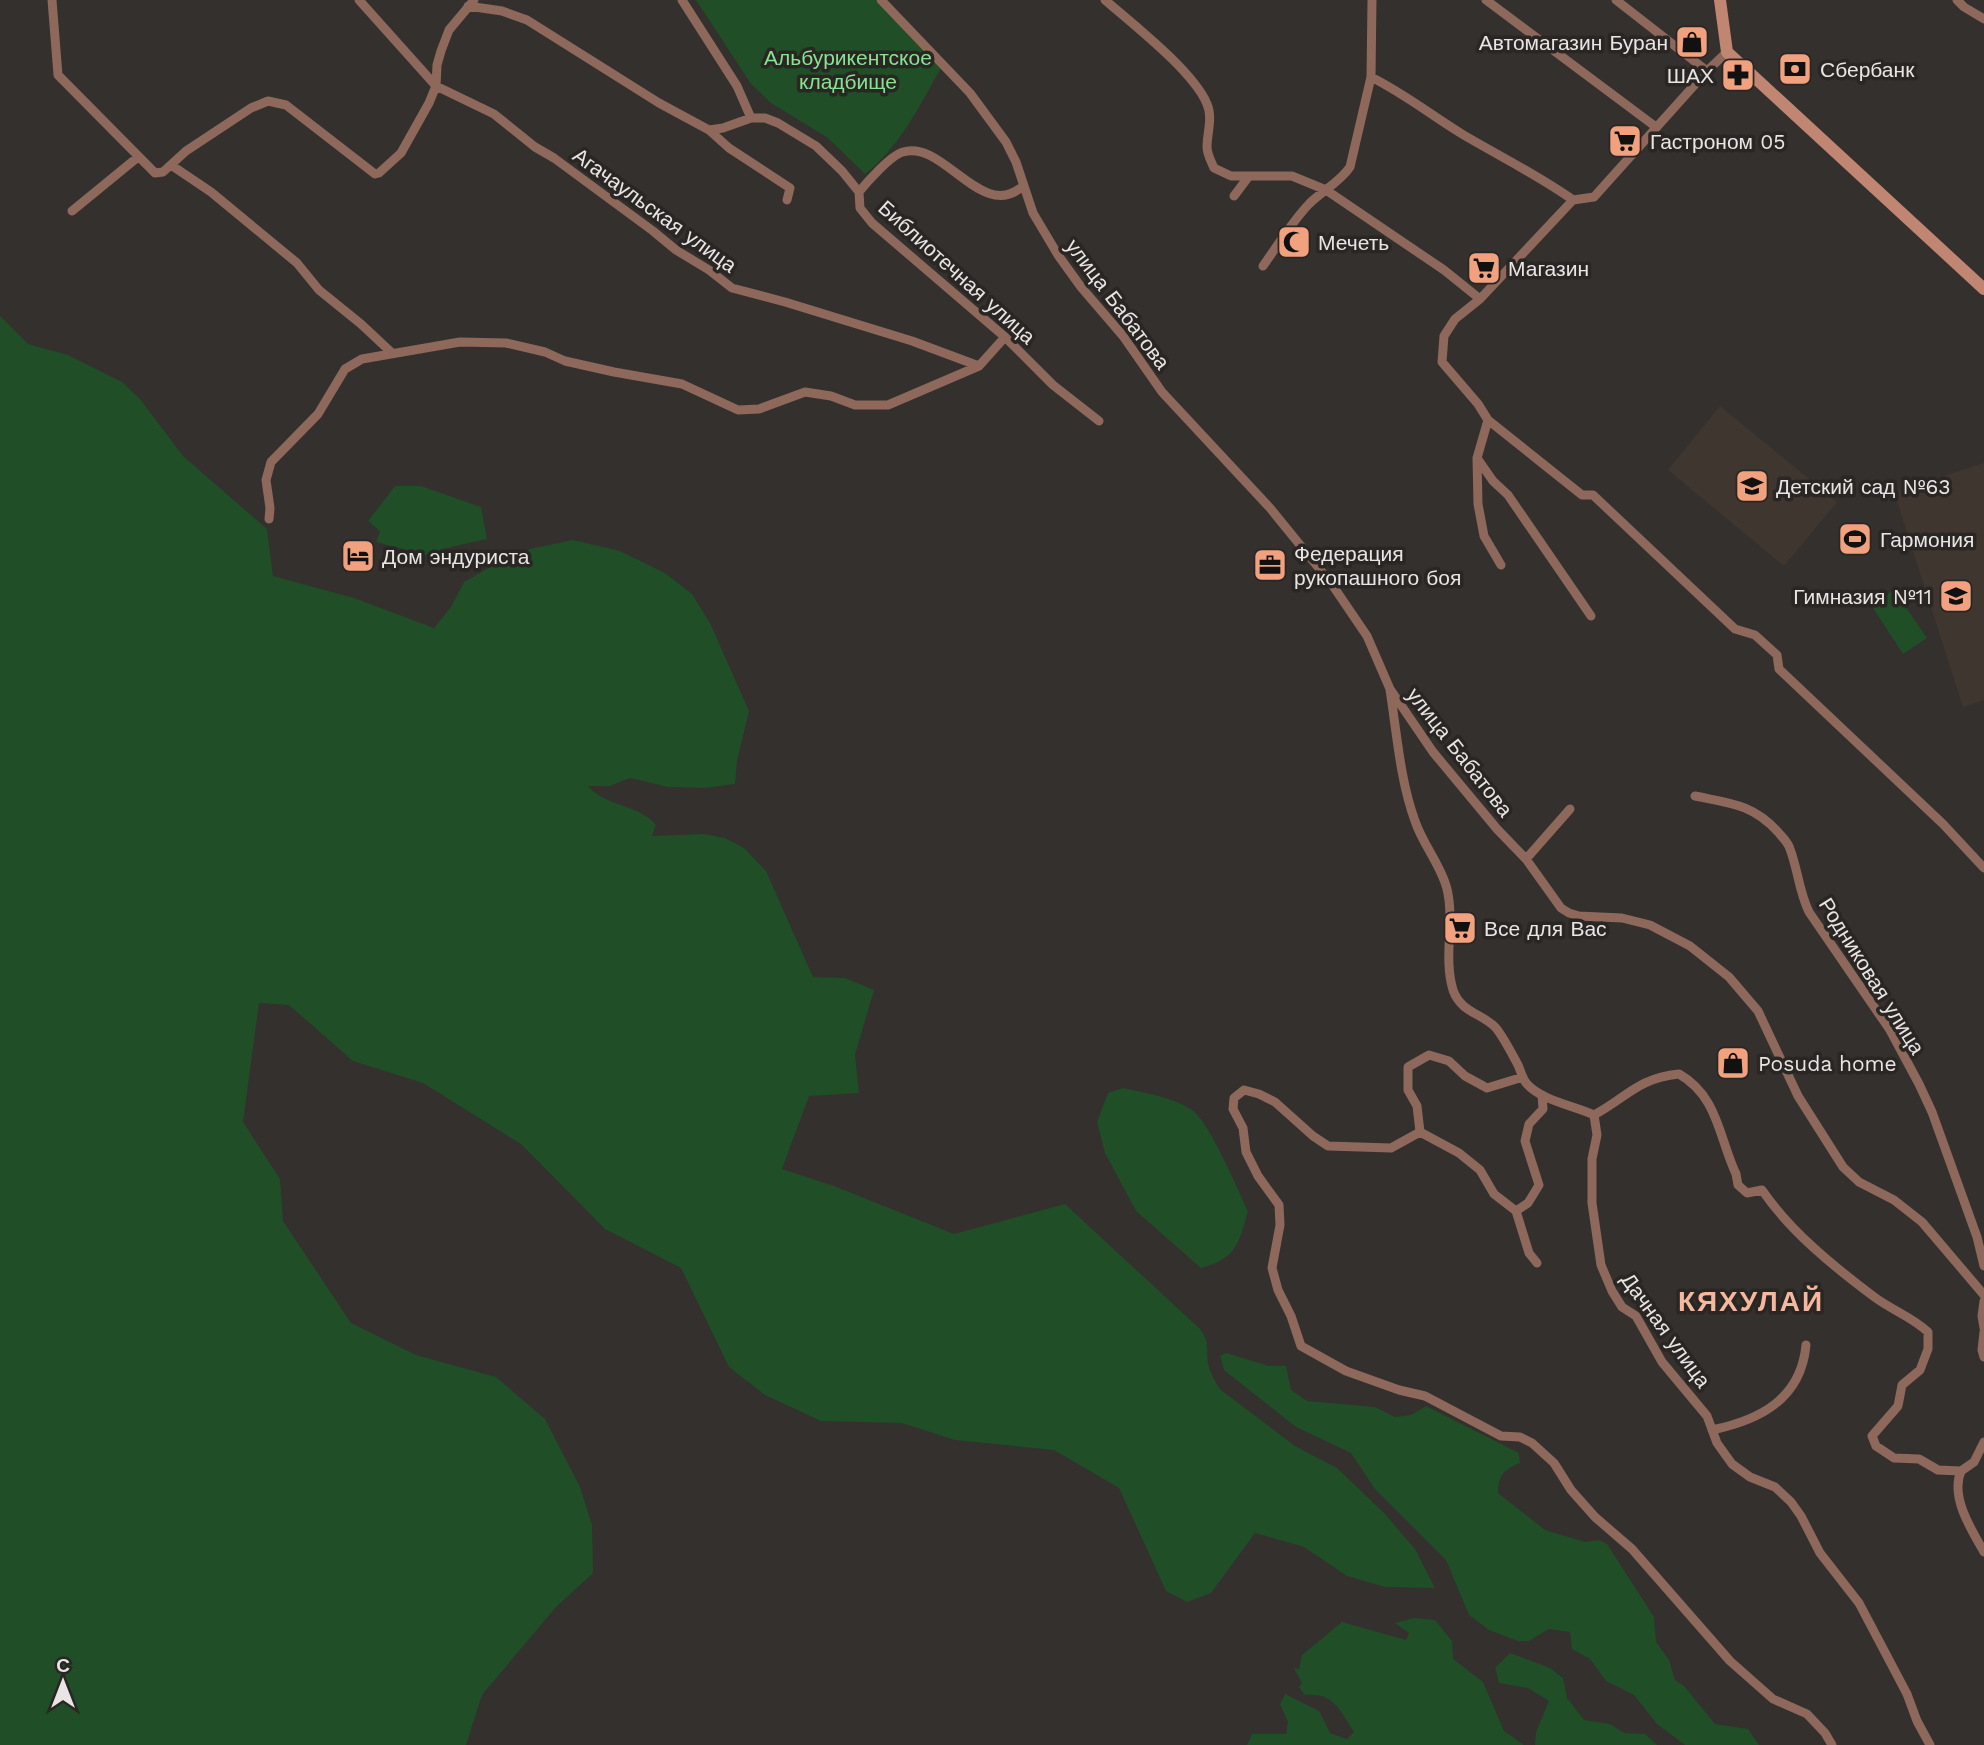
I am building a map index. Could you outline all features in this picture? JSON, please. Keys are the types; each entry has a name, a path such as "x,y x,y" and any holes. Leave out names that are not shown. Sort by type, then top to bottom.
{"main road":[{"path":"1720,0 1727,52 1984,289"}],"street":[{"path":"52,0 58,75 155,173 163,172 186,151 251,108 268,101 286,105 370,172 379,173 401,153 429,103 436,86 440,51 453,23 471,3 502,10 527,20 659,103 709,130 729,148 790,188 787,200"},
{"name":"Агачаульская улица","path":"359,0 436,86 494,114 676,250 733,288 879,331 979,366"},
{"path":"682,0 737,86 751,118 709,130"},
{"name":"улица Бабатова","path":"881,0 970,93 1006,142 1016,162 1033,213 1081,287 1122,336 1162,391 1270,508 1331,583 1367,635 1390,689 1433,752 1497,830 1526,859 1555,902 1569,914 1622,918 1650,926 1690,946 1730,977 1758,1012 1798,1096 1843,1167 1859,1182 1894,1200 1922,1222 1984,1295"},
{"path":"1105,0 1160,49 1200,91 1208,107 1210,128 1207,150 1214,168 1231,176 1292,176 1325,190 1444,270 1480,299"},
{"path":"1263,266 1297,218 1350,167 1371,78 1372,0"},
{"path":"1486,0 1656,127"},
{"path":"1616,0 1707,71"},
{"path":"1957,0 1984,19"},
{"path":"1727,52 1594,197 1573,200 1480,299 1455,319 1441,348 1442,362 1478,404 1488,420 1582,495 1593,495 1735,629 1755,635 1777,655 1779,670 1943,824 1984,868"},
{"path":"1371,78 1415,101 1460,133 1573,200"},
{"name":"Библиотечная улица","path":"751,118 765,118 816,146 859,192 860,208 872,223 1005,337 1053,385 1099,421"},
{"path":"859,192 897,154 904,151 914,151 931,157 978,187 996,195 1006,196 1023,186"},
{"path":"72,211 138,157"},
{"path":"171,165 211,192 297,263 320,290 392,353"},
{"path":"1234,197 1249,176"},
{"path":"269,519 266,480 271,462 318,414 345,369 362,359 460,342 506,343 545,352 565,361 682,384 737,410 759,409 805,392 831,396 855,405 888,405 979,366 1005,337"},
{"path":"1488,420 1477,458 1478,504 1484,536 1500,565"},
{"path":"1477,458 1493,481 1508,495 1591,616"},
{"path":"1390,689 1409,803 1448,891 1448,951 1453,990 1462,1006 1495,1028 1526,1083 1542,1095 1594,1115 1636,1086 1679,1074 1692,1081 1714,1112 1738,1185 1746,1193 1762,1190 1782,1217 1824,1257 1875,1298 1915,1320 1928,1332 1928,1349 1920,1370 1902,1385 1898,1406 1872,1436 1876,1446 1894,1458 1919,1459 1938,1471 1961,1471"},
{"name":"Родниковая улица","path":"1695,796 1722,800 1752,810 1772,826 1789,845 1801,894 1809,912 1890,1030 1923,1094 1977,1237 1984,1266"},
{"path":"1526,859 1570,809"},
{"path":"1420,1132 1417,1106 1408,1090 1408,1067 1429,1055 1449,1060 1465,1076 1486,1088 1523,1077"},
{"path":"1420,1132 1391,1148 1328,1146 1275,1101 1244,1090 1234,1098 1233,1109 1243,1128 1246,1152 1258,1176 1279,1205 1280,1225 1272,1268 1301,1346 1346,1371 1399,1391 1425,1396 1501,1436 1520,1437 1532,1443 1554,1464 1571,1490 1595,1517 1632,1549 1730,1661 1773,1699 1807,1714 1832,1745"},
{"path":"1516,1211 1528,1203 1539,1185 1525,1141 1529,1124 1543,1109 1542,1095"},
{"name":"Дачная улица","path":"1594,1115 1597,1135 1590,1183 1601,1265 1612,1291 1622,1307 1636,1316 1662,1362 1707,1416 1717,1443 1732,1464 1750,1477 1775,1487 1801,1516 1819,1553 1859,1603 1901,1682 1930,1745"},
{"path":"1420,1132 1459,1153 1480,1170 1494,1194 1516,1211 1529,1253 1537,1263"},
{"path":"1984,1301 1984,1357"},
{"path":"1712,1430 1741,1424 1776,1403 1799,1377 1805,1362 1807,1345"},
{"path":"1984,1442 1974,1462 1961,1471 1957,1481 1959,1501 1984,1552"}],"shaded area":[{"name":"Детский сад №63","path":"1720,406 1837,502 1784,566 1668,470"},
{"name":"Гимназия №11","path":"1984,463 1984,700 1963,707 1894,492"}],"green space":[{"name":"Альбурикентское кладбище","path":"696,0 875,0 941,68 898,139 865,174 828,138 771,103 751,84"},
{"path":"0,316 28,344 68,355 122,382 140,399 183,456 267,529 273,576 354,598 434,628 451,607 464,582 513,554 573,540 620,551 665,573 692,594 710,623 749,711 737,761 735,784 704,788 668,787 630,778 610,786 588,786 604,798 649,818 656,825 652,836 704,834 725,838 744,848 766,871 813,977 845,978 874,990 855,1055 859,1093 809,1096 782,1169 834,1186 954,1234 1065,1204 1200,1329 1206,1342 1210,1370 1221,1390 1295,1446 1337,1468 1385,1514 1415,1549 1435,1588 1385,1587 1347,1576 1304,1547 1255,1533 1211,1593 1187,1602 1166,1591 1119,1488 1054,1450 955,1440 902,1423 821,1421 765,1395 729,1367 681,1268 605,1229 521,1144 423,1083 353,1061 289,1005 259,1003 243,1122 280,1179 283,1221 351,1323 416,1355 496,1377 545,1419 580,1487 592,1525 593,1573 556,1607 482,1695 466,1745 0,1745"},
{"path":"395,486 421,486 481,507 487,539 442,549 441,559 376,542 380,531 368,521"},
{"path":"1894,590 1927,638 1903,654 1871,605"},
{"path":"1123,1088 1184,1106 1192,1110 1207,1127 1248,1211 1238,1241 1222,1260 1201,1268 1136,1211 1105,1153 1097,1122 1108,1093"},
{"path":"1226,1353 1269,1366 1286,1366 1291,1390 1307,1401 1375,1407 1395,1417 1411,1415 1426,1406 1519,1453 1520,1463 1503,1474 1498,1493 1545,1530 1585,1542 1599,1540 1607,1544 1654,1617 1656,1642 1669,1660 1675,1680 1684,1686 1715,1724 1748,1729 1759,1745 1685,1745 1657,1724 1634,1695 1606,1681 1590,1659 1572,1649 1570,1632 1549,1629 1529,1641 1518,1641 1489,1630 1469,1615 1446,1560 1375,1489 1351,1453 1296,1427 1224,1370 1220,1356"},
{"path":"1415,1618 1435,1620 1452,1641 1453,1659 1483,1682 1504,1731 1524,1745 1247,1745 1252,1734 1286,1734 1288,1722 1280,1704 1285,1694 1319,1711 1330,1733 1347,1739 1354,1732 1340,1710 1323,1697 1305,1695 1299,1687 1302,1683 1294,1668 1299,1669 1302,1655 1342,1622 1406,1640 1409,1633 1395,1623"},
{"path":"1510,1653 1550,1668 1563,1678 1567,1698 1584,1720 1610,1724 1624,1733 1645,1734 1657,1745 1535,1745 1536,1732 1549,1701 1528,1688 1499,1683 1495,1668"}],"place":[{"name":"Автомагазин Буран","path":"1692,42"},
{"name":"Сбербанк","path":"1795,69"},
{"name":"ШАХ","path":"1738,75"},
{"name":"Гастроном 05","path":"1625,141"},
{"name":"Мечеть","path":"1294,242"},
{"name":"Магазин","path":"1484,268"},
{"name":"Детский сад №63","path":"1752,486"},
{"name":"Гармония","path":"1855,539"},
{"name":"Дом эндуриста","path":"358,556"},
{"name":"Федерация рукопашного боя","path":"1270,565"},
{"name":"Гимназия №11","path":"1956,596"},
{"name":"Все для Вас","path":"1460,928"},
{"name":"Posuda home","path":"1733,1063"}],"district":[{"name":"КЯХУЛАЙ","path":"1751,1301"}]}
